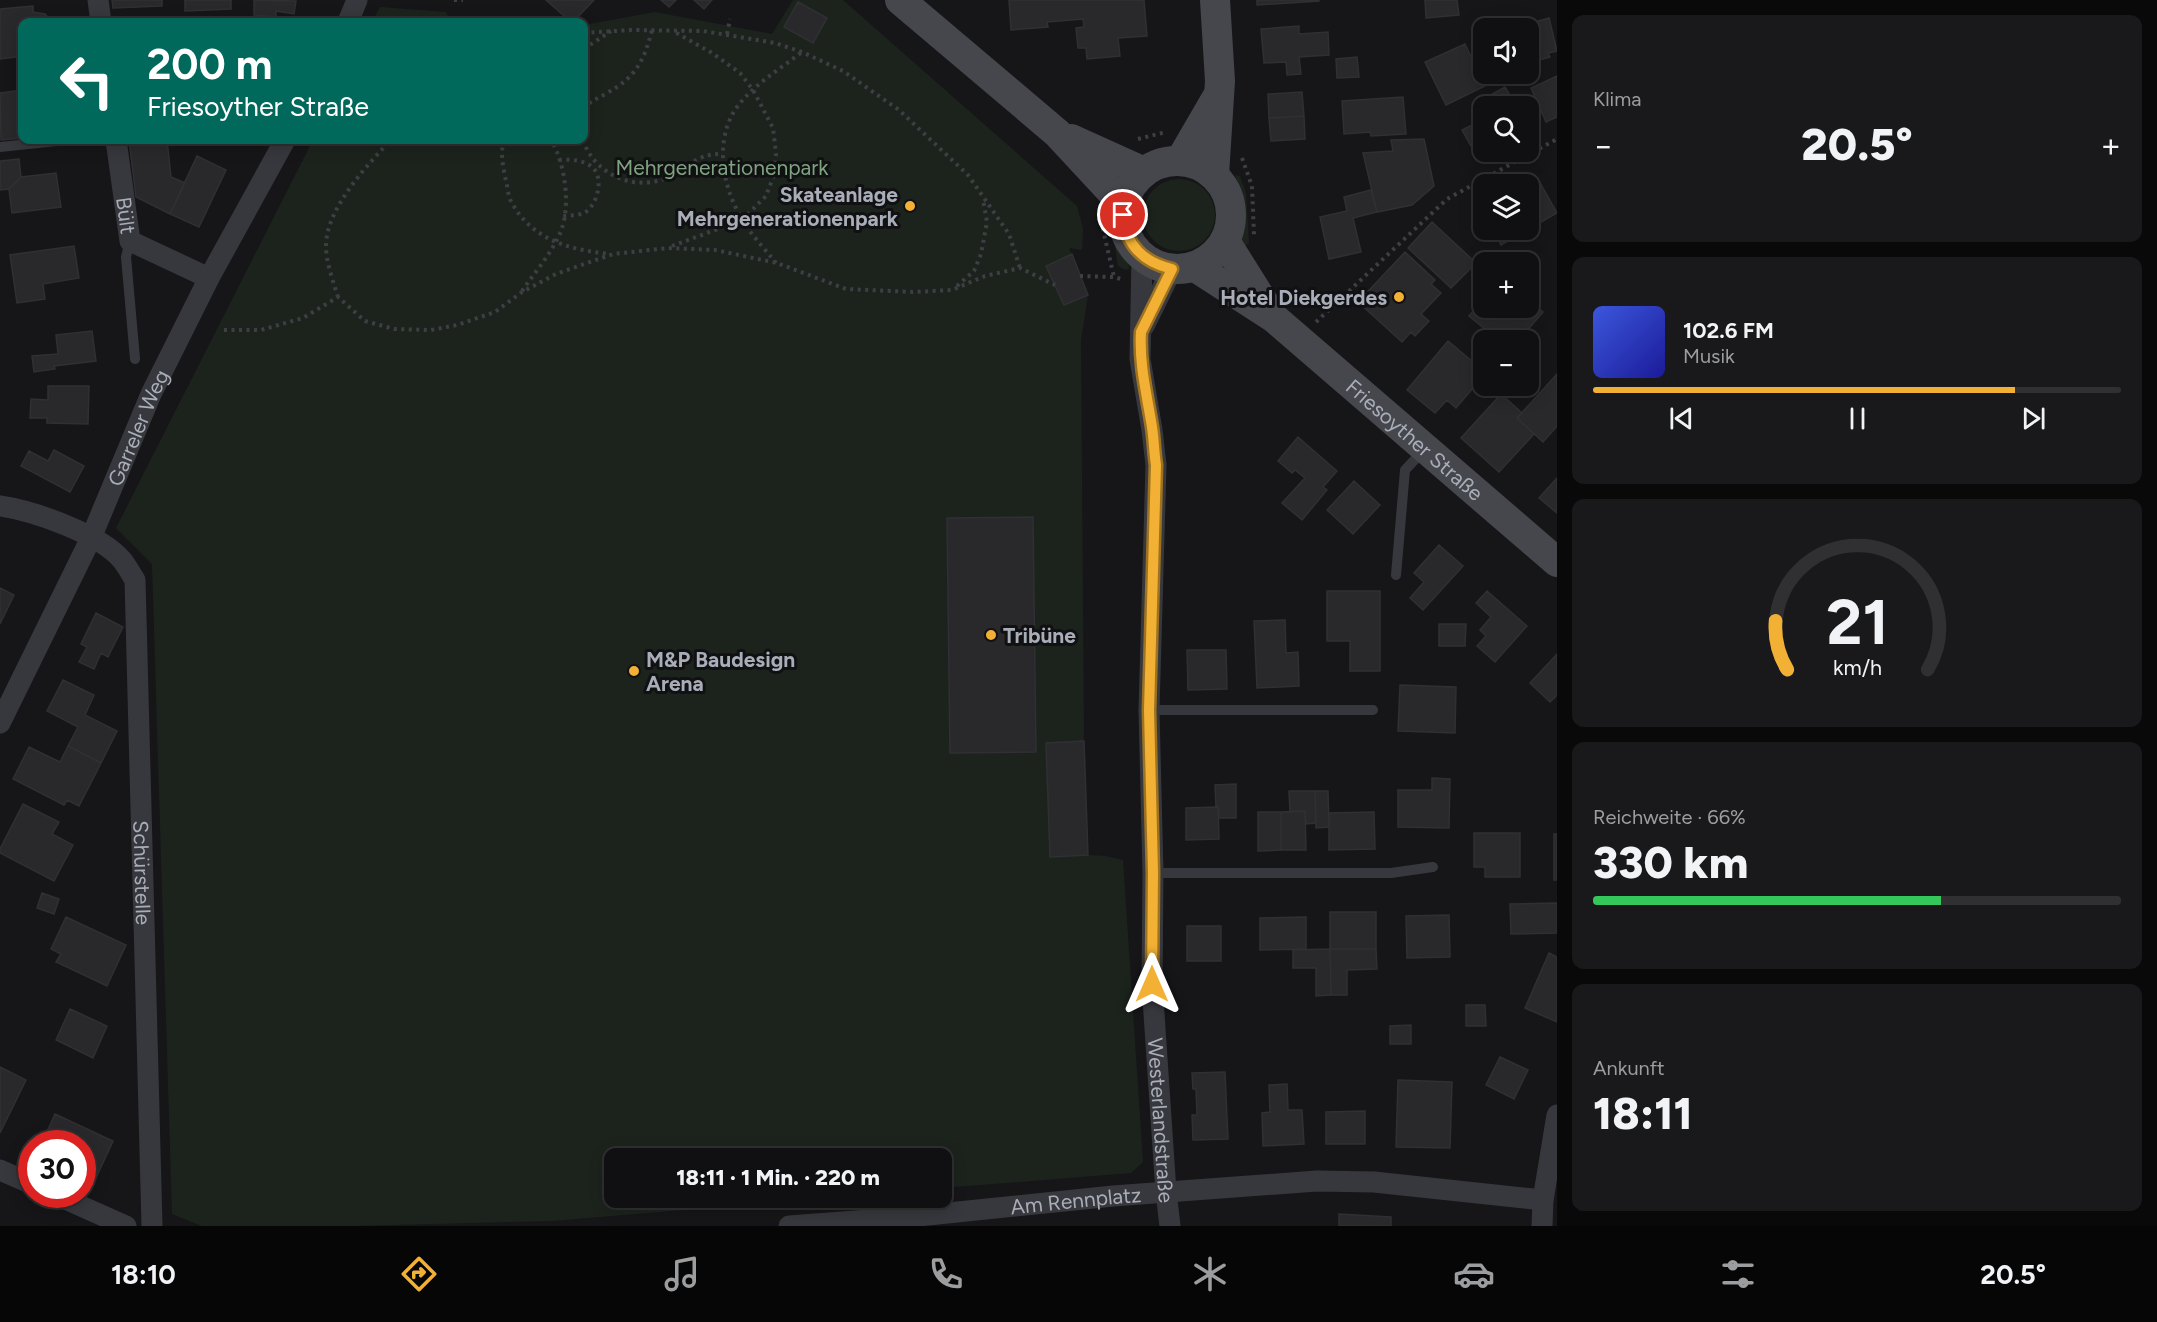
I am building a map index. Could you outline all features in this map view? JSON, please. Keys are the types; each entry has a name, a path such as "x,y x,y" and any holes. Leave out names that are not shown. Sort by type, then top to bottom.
{"street":[{"path":"98,0 100,18"},
{"path":"350,18 357,0"},
{"path":"900,0 1057,133 1107,169 1123,204 1124,226 1141,271"},
{"path":"1184,268 1216,253 1232,253 1231,210 1227,194 1214,174 1206,138 1220,81 1215,0"},
{"path":"1180,161 1206,138"},
{"name":"Bült","path":"118,144 130,241 209,278"},
{"name":"Garreler Weg","path":"0,723 91,538 151,394 209,278 283,144"},
{"path":"1123,204 1132,186 1144,172 1155,166 1180,161 1194,163 1214,174"},
{"path":"1107,169 1144,172"},
{"name":"Friesoyther Straße","path":"1232,253 1274,318"},
{"name":"Friesoyther Straße","path":"1141,271 1156,265 1184,268 1274,318 1557,562"},
{"name":"Westerlandstraße","path":"1141,332 1184,268"},
{"name":"Westerlandstraße","path":"1141,271 1140,359 1156,465 1149,710 1153,873 1152,984 1170,1226"},
{"name":"Schürstelle","path":"0,506 60,522 91,538 122,560 135,580 152,1226"},
{"path":"1542,1226 1543,1200 1557,1115"},
{"path":"0,1170 18,1178"},
{"name":"Am Rennplatz","path":"789,1226 909,1221 1113,1196 1317,1181 1363,1182 1543,1200"},
{"path":"86,1208 126,1226"}],"lane":[{"path":"0,147 28,144"},
{"path":"130,241 126,257 135,358"},
{"path":"1396,575 1405,470 1426,447"},
{"path":"1149,710 1373,710"},
{"path":"1153,873 1390,873 1433,867"}],"path":[{"path":"454,0 463,0"},
{"path":"727,34 730,19"},
{"path":"588,103 629,78 645,56 652,30"},
{"path":"668,248 742,220 766,196 774,175 776,154 773,129 753,90 740,73 712,53 672,30"},
{"path":"588,33 672,30 727,34 775,43 802,52 843,71 899,110 968,175 1009,234 1020,268"},
{"path":"588,46 611,31"},
{"path":"777,263 742,220 730,195 724,173 723,154 729,121 740,103 802,52"},
{"path":"1114,276 1092,195 1121,141 1148,137 1178,127 1236,149 1243,159 1252,186 1253,253 1232,253"},
{"path":"1298,339 1447,200 1557,139"},
{"path":"387,144 356,177 330,223 326,246 338,297 365,321 394,329 431,330 457,325 495,312 522,292 556,274 613,254"},
{"path":"504,144 502,158 511,201 526,223 555,243 582,251 613,254 668,248 715,250 777,263 846,289 878,292 952,290 985,276 1020,268 1055,285"},
{"path":"522,292 562,230 566,197 563,171 553,144"},
{"path":"585,144 599,166 620,179 642,183 661,180 699,157 723,154"},
{"path":"559,160 570,159 582,162 594,170 597,174 599,188 593,204 587,211 579,215 563,216"},
{"path":"594,170 599,166"},
{"path":"952,290 974,272 981,254 987,222 982,195"},
{"path":"1080,276 1114,276 1141,271"},
{"path":"224,330 261,330 303,318 338,297"}],"green space":[{"name":"M&P Baudesign Arena","path":"793,0 843,0 1077,206 1083,229 1082,250 1069,248 1088,295 1081,340 1084,741 1088,855 1123,860 1143,1162 1131,1173 952,1187 952,1148 604,1148 604,1208 707,1208 552,1221 351,1226 202,1226 172,1214 152,564 116,528 311,144 588,144 588,24 655,12 772,34"},
{"path":"380,7 446,12 449,18 374,18"},
{"path":"1235,175 1240,176 1246,193 1249,243 1245,246 1242,243 1242,199"},
{"path":"1179,179 1199,185 1209,195 1215,215 1209,235 1199,245 1179,251 1159,245 1149,235 1143,215 1149,195 1159,185"},
{"path":"1106,210 1112,210 1128,258 1129,269 1125,270 1118,266"}],"building":[{"path":"112,0 162,0 162,6 113,8"},
{"path":"185,0 231,0 231,9 185,11"},
{"path":"254,0 296,1 294,14 276,11 276,17 254,15"},
{"path":"546,0 594,0 577,18 566,18"},
{"path":"661,0 676,0 669,7"},
{"path":"694,0 712,0 704,9"},
{"path":"1009,0 1144,0 1147,36 1118,38 1120,56 1087,59 1086,48 1078,48 1076,28 1084,27 1083,19 1047,22 1048,27 1011,30"},
{"path":"1257,0 1319,0 1319,1 1257,5"},
{"path":"1425,0 1457,0 1459,15 1426,18"},
{"path":"798,2 827,18 813,43 784,27"},
{"path":"33,6 33,12 45,14 48,18 18,18 18,57 0,59 0,9"},
{"path":"1549,18 1557,51 1548,53 1550,57 1539,60 1539,21"},
{"path":"1299,26 1299,34 1328,32 1329,55 1299,57 1301,74 1287,75 1286,62 1264,63 1261,29"},
{"path":"1465,44 1473,61 1473,84 1484,84 1485,86 1446,105 1425,62"},
{"path":"1357,57 1359,77 1337,78 1336,59"},
{"path":"1557,76 1557,117 1546,122 1539,106 1539,96 1535,96 1531,88"},
{"path":"1505,87 1510,96 1489,96"},
{"path":"18,91 18,138 1,140 0,93"},
{"path":"1302,92 1304,116 1269,118 1268,94"},
{"path":"1403,97 1406,134 1371,136 1370,132 1344,134 1342,101"},
{"path":"1304,116 1305,139 1271,141 1269,118"},
{"path":"1473,124 1473,150 1462,130"},
{"path":"1424,139 1434,186 1412,205 1377,212 1363,153 1393,151 1391,140"},
{"path":"129,144 167,144 171,177 185,183 170,214 136,197"},
{"path":"197,156 226,170 199,227 170,214"},
{"path":"19,159 21,177 9,189 0,190 0,161"},
{"path":"56,173 61,207 12,213 9,189 21,177"},
{"path":"1539,181 1557,213 1539,224"},
{"path":"1371,190 1377,212 1353,218 1361,252 1329,259 1320,217 1347,211 1344,197"},
{"path":"1432,222 1473,260 1473,266 1451,288 1408,248"},
{"path":"1498,240 1510,240 1501,245"},
{"path":"74,246 79,278 43,284 45,299 17,303 10,255"},
{"name":"Hotel Diekgerdes","path":"1405,252 1435,280 1431,284 1441,293 1421,314 1429,321 1415,336 1411,332 1402,342 1358,302"},
{"path":"1072,254 1088,295 1064,305 1046,266"},
{"path":"1473,311 1473,318 1538,318 1528,330 1486,330 1469,316"},
{"path":"92,331 96,361 54,366 55,369 34,372 32,356 58,354 56,335"},
{"path":"1448,341 1473,362 1473,388 1456,408 1447,400 1435,413 1407,390"},
{"path":"1557,374 1557,426 1543,442 1517,418"},
{"path":"48,386 89,386 88,424 47,423 47,418 30,418 31,399 48,400"},
{"path":"1499,396 1503,396 1522,413 1517,418 1534,434 1499,472 1461,438"},
{"path":"1298,437 1337,471 1323,487 1327,490 1302,520 1282,503 1305,478 1295,470 1292,473 1278,461"},
{"path":"54,450 84,466 70,492 21,466 29,451 48,461"},
{"path":"1557,478 1557,513 1539,498"},
{"path":"1354,481 1380,505 1353,534 1327,510"},
{"name":"Tribüne","path":"1033,517 1036,752 950,753 947,518"},
{"path":"1439,545 1463,566 1423,610 1410,598 1424,582 1414,573"},
{"path":"0,588 14,595 0,624"},
{"path":"1327,591 1380,591 1380,671 1350,671 1350,641 1327,641"},
{"path":"1487,591 1527,626 1495,662 1477,646 1486,636 1480,630 1491,617 1476,603"},
{"path":"96,613 123,627 108,657 101,653 94,669 79,662 87,647 81,644"},
{"path":"1285,620 1286,653 1298,652 1299,686 1257,688 1254,621"},
{"path":"1439,624 1466,624 1465,646 1439,646"},
{"path":"1187,650 1226,650 1227,689 1188,690"},
{"path":"1557,654 1557,695 1550,702 1530,683"},
{"path":"63,680 94,695 85,715 117,731 101,763 68,746 78,727 47,711"},
{"path":"1400,685 1456,687 1455,733 1398,731"},
{"path":"1084,741 1088,855 1050,857 1046,743"},
{"path":"68,746 101,763 79,806 67,800 64,805 13,779 29,747 60,762"},
{"path":"1432,778 1450,779 1449,828 1398,827 1398,790 1432,790"},
{"path":"1236,784 1236,818 1219,818 1215,785"},
{"path":"1289,791 1315,791 1316,823 1306,824 1305,811 1290,812"},
{"path":"1315,791 1328,791 1329,827 1316,828"},
{"path":"23,804 59,822 52,834 73,845 54,881 0,853"},
{"path":"1218,807 1219,839 1186,840 1186,808"},
{"path":"1305,811 1306,850 1281,850 1281,812"},
{"path":"1258,812 1281,812 1281,850 1258,851"},
{"path":"1374,812 1375,849 1329,850 1329,813"},
{"path":"1474,833 1520,833 1520,877 1485,877 1485,867 1474,867"},
{"path":"1554,834 1557,834 1557,880 1554,880"},
{"path":"42,893 59,899 54,914 37,908"},
{"path":"1557,903 1557,933 1511,934 1510,904"},
{"path":"1330,912 1376,912 1376,949 1330,949"},
{"path":"1449,915 1450,957 1407,958 1406,916"},
{"path":"66,917 126,945 107,986 56,962 61,954 51,949"},
{"path":"1306,917 1306,949 1260,950 1260,918"},
{"path":"1187,926 1221,926 1221,961 1187,961"},
{"path":"1330,949 1376,949 1377,969 1347,970 1347,995 1331,995"},
{"path":"1330,949 1331,995 1316,996 1316,968 1293,968 1293,950"},
{"path":"1549,953 1557,957 1557,1022 1525,1008"},
{"path":"1466,1005 1485,1005 1486,1026 1466,1026"},
{"path":"70,1009 107,1026 93,1058 56,1040"},
{"path":"1411,1025 1411,1044 1390,1044 1390,1026"},
{"path":"1500,1057 1528,1070 1514,1099 1486,1085"},
{"path":"0,1067 26,1080 0,1133"},
{"path":"1225,1072 1228,1139 1193,1140 1192,1115 1197,1115 1196,1089 1193,1089 1192,1073"},
{"path":"1398,1080 1452,1082 1450,1148 1396,1147"},
{"path":"1287,1084 1288,1110 1302,1110 1304,1144 1263,1146 1262,1113 1270,1112 1269,1085"},
{"path":"1365,1111 1365,1144 1326,1144 1326,1112"},
{"path":"55,1114 89,1130 48,1130"},
{"path":"96,1133 113,1141 96,1178"},
{"path":"1339,1214 1391,1217 1391,1226 1339,1226"}],"place":[{"name":"Skateanlage Mehrgenerationenpark","path":"910,206"},
{"name":"Hotel Diekgerdes","path":"1399,297"},
{"name":"Tribüne","path":"991,635"},
{"name":"M&P Baudesign Arena","path":"634,671"}],"route":[{"path":"1123,215 1130,243 1142,256 1156,265 1172,269 1141,332 1140,344 1140,359 1156,465 1149,710 1153,873 1152,984"}],"park label":[{"name":"Mehrgenerationenpark","path":"722,167"}]}
